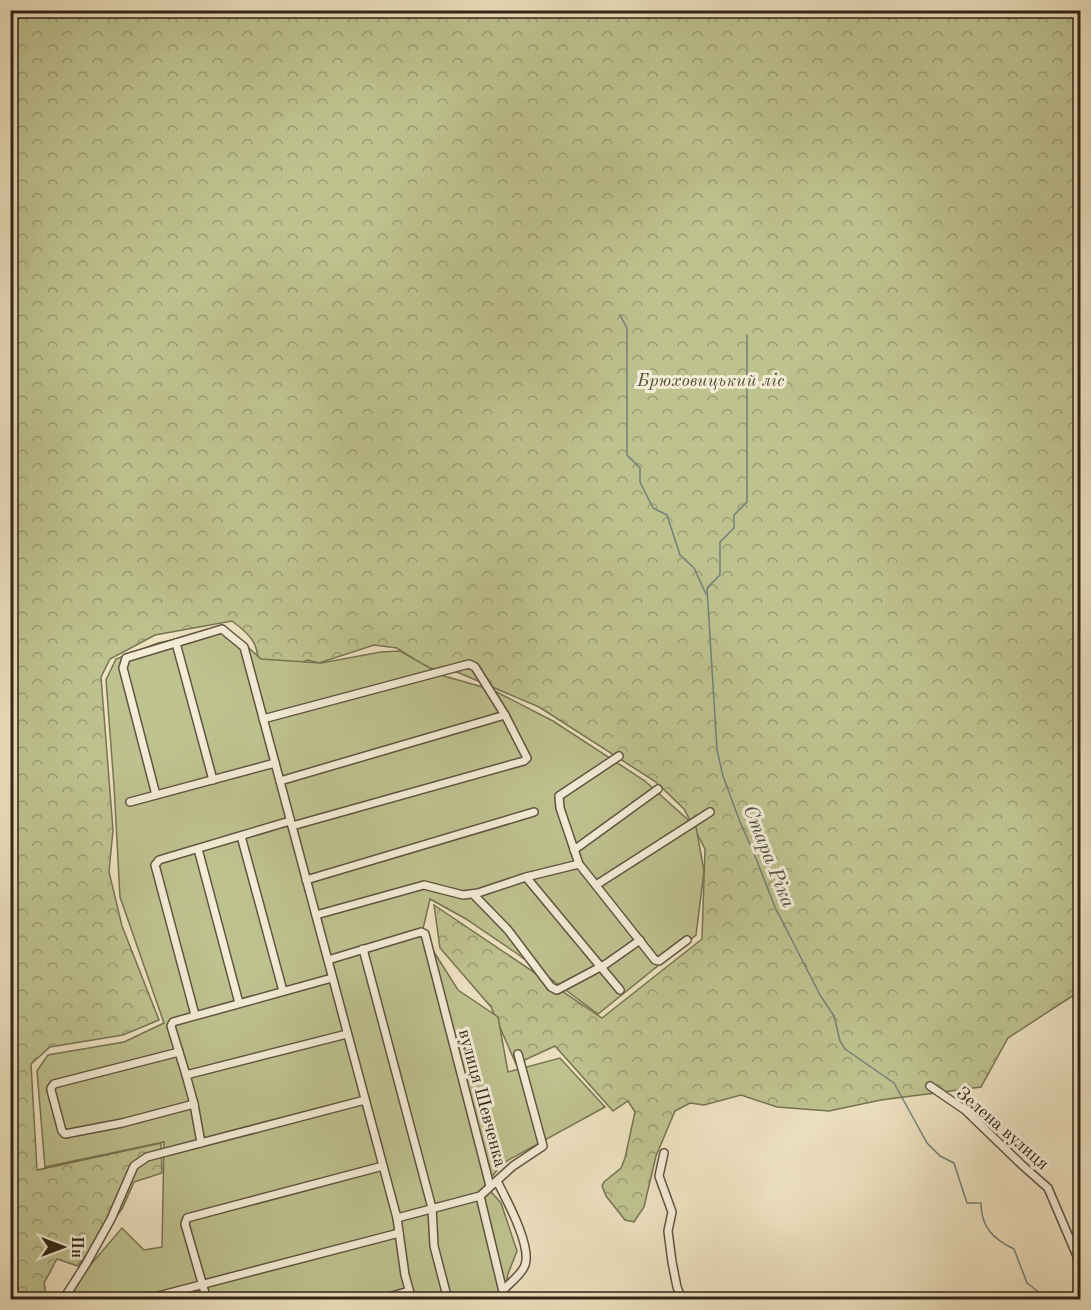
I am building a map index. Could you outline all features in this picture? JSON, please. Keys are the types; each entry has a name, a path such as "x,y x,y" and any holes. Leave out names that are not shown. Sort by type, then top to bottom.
{"street":[{"path":"156,795 123,669 126,658 222,629 244,647 397,1218 405,1275 412,1299"},
{"path":"176,643 213,780"},
{"path":"195,1015 155,865 159,860 524,761 528,758 475,667 469,664 263,719"},
{"path":"280,781 505,715"},
{"path":"619,756 559,796 560,808 579,864 655,960 659,961 687,940"},
{"path":"129,802 275,764"},
{"path":"574,850 658,789"},
{"path":"306,880 534,812"},
{"path":"596,885 710,812"},
{"path":"242,836 283,991"},
{"path":"198,849 239,1003"},
{"path":"316,915 424,885 463,895 473,894 579,864"},
{"path":"526,878 620,990"},
{"path":"473,894 508,930 551,987 557,990 600,967 640,940"},
{"name":"вулиця Шевченка","path":"363,949 421,932 425,934 490,1186 480,1196"},
{"path":"327,960 363,949 432,1208 434,1246 448,1299"},
{"path":"201,1143 194,1104 171,1026 173,1022 332,978"},
{"path":"186,1075 347,1034"},
{"path":"179,1053 54,1084 51,1090 62,1131 65,1134 194,1104"},
{"path":"490,1186 513,1166 543,1146 518,1054"},
{"name":"Зелена вулиця","path":"930,1086 965,1110 1048,1188 1080,1263"},
{"path":"63,1299 111,1219 134,1166 147,1157 365,1100"},
{"path":"664,1153 659,1176 672,1212 668,1231 669,1242 677,1287 682,1299"},
{"path":"207,1299 185,1224 187,1218 383,1166"},
{"path":"497,1181 524,1241 526,1254 525,1266 503,1290"},
{"path":"397,1218 480,1196 505,1299"},
{"path":"143,1299 399,1233"},
{"path":"379,1299 409,1291"}],"green space":[{"name":"Брюховицький ліс","path":"10,11 1080,11 1080,991 1008,1038 981,1087 881,1100 829,1111 777,1107 741,1095 704,1105 690,1103 675,1111 656,1156 644,1207 634,1222 625,1220 606,1196 602,1186 621,1168 635,1112 628,1101 613,1111 555,1046 516,1064 491,1007 440,948 434,905 602,1018 702,939 705,849 684,809 656,782 539,707 457,672 428,668 397,648 374,645 319,663 308,660 261,677 255,644 247,633 232,621 155,635 110,659 101,677 113,830 109,872 122,926 159,1020 123,1035 50,1047 31,1064 37,1170 161,1143 162,1173 134,1182 122,1209 78,1266 57,1259 44,1283 47,1299 11,1299"},
{"path":"227,628 261,659 321,663 381,652 400,651 444,676 493,690 553,721 645,781 696,827 704,871 696,935 598,1014 516,953 466,919 430,899 422,933 458,990 498,1017 508,1072 560,1058 605,1107 503,1163 485,1185 501,1203 517,1251 508,1274 503,1299 64,1299 122,1228 144,1250 162,1247 164,1142 45,1167 37,1071 48,1055 124,1042 164,1023 120,897 106,680 116,659 158,643"}],"waterway":[{"path":"620,315 627,328 627,455 640,468 640,482 653,508 667,515 680,555 694,568 706,594"},
{"name":"Стара Ріка","path":"747,335 747,502 734,515 734,528 720,542 720,575 707,588 717,750 723,776 775,907 820,995 834,1016 840,1041 845,1049 894,1083 927,1143 940,1156 954,1163 967,1203 981,1203 983,1219 990,1231 1000,1241 1014,1249 1027,1283 1049,1300"}]}
